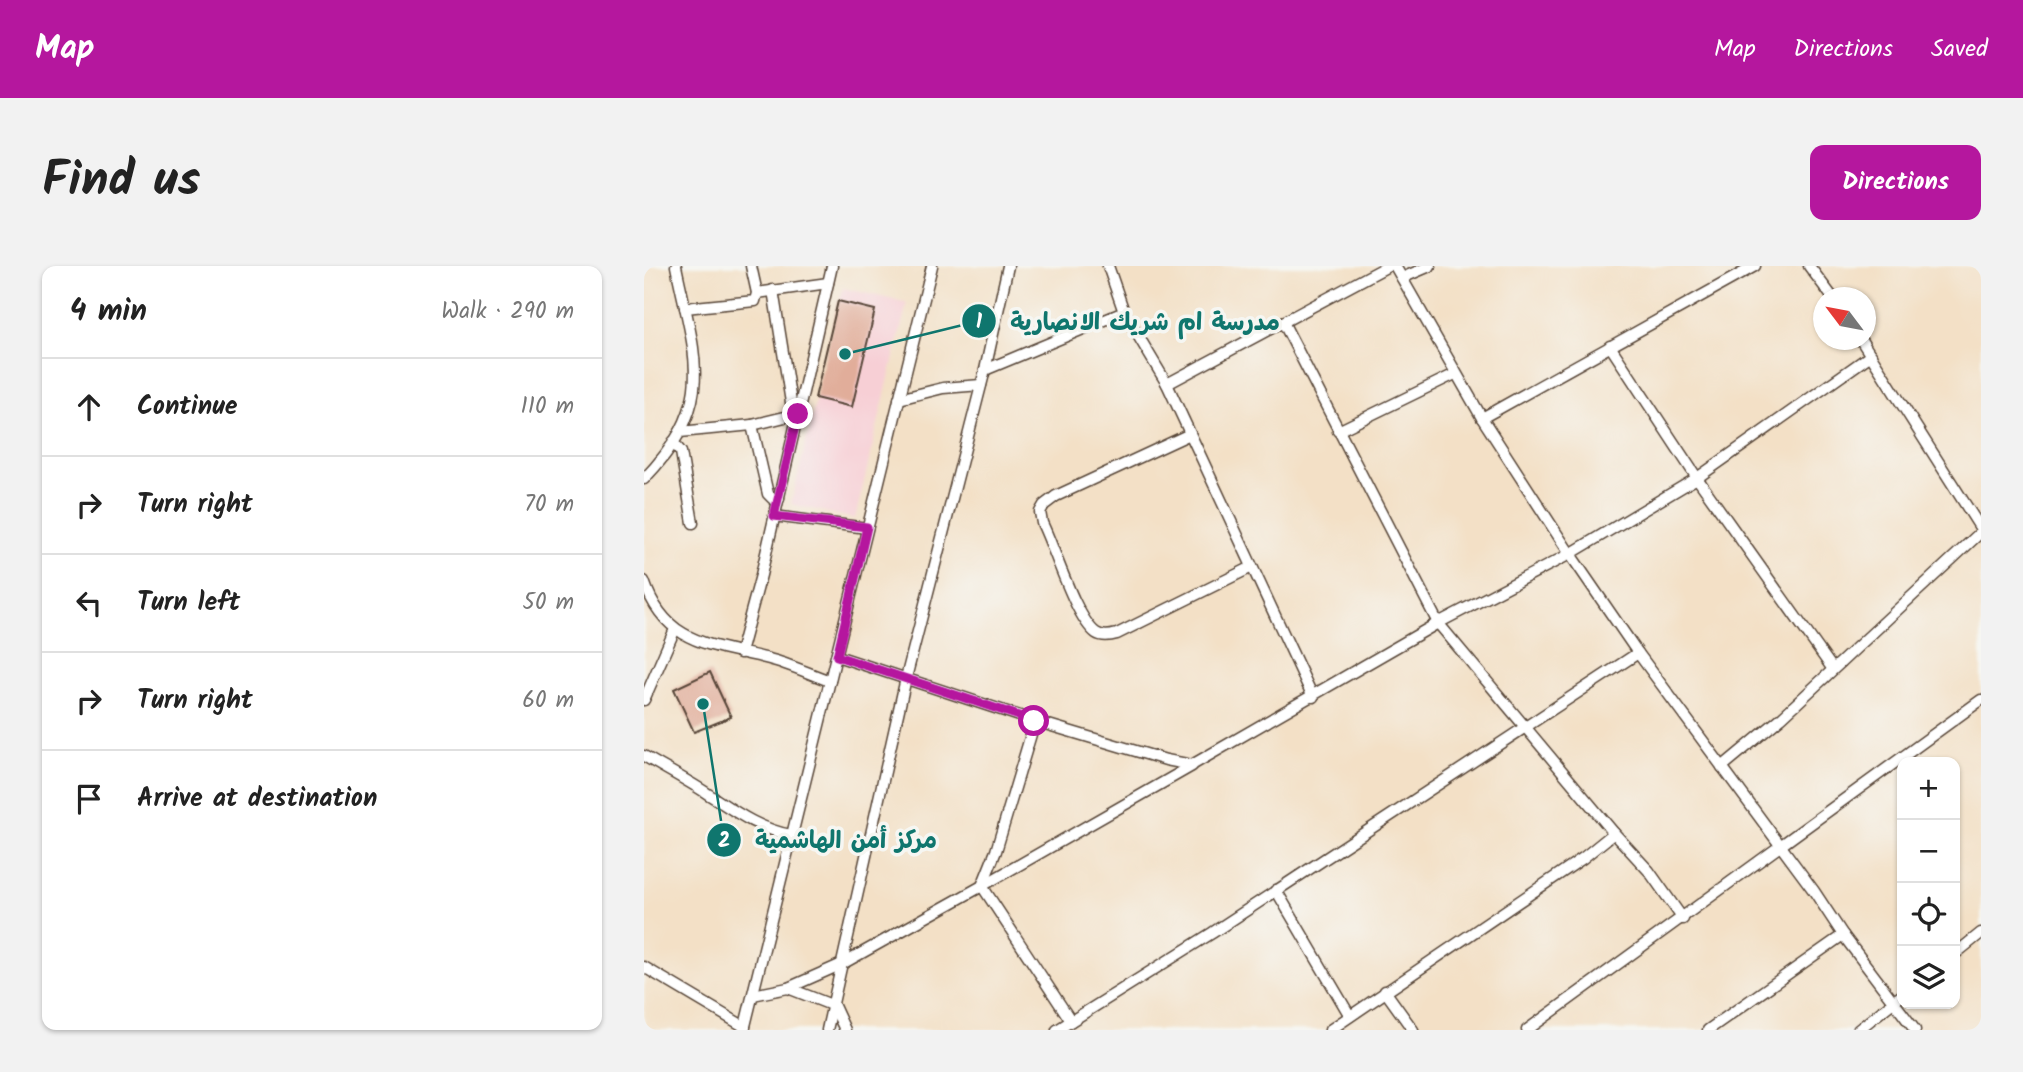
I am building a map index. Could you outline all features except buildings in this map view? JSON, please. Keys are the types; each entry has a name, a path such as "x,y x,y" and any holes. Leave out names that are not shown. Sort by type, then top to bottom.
{"street":[{"path":"644,479 680,432 689,414 696,384 696,365 676,266"},
{"path":"685,308 755,301 757,293 751,266"},
{"path":"740,653 761,576 795,415 832,266"},
{"path":"644,967 744,1028 932,266"},
{"path":"827,1030 906,678 985,370 1008,266"},
{"path":"1108,266 1124,312 1167,384 1313,697"},
{"path":"1167,384 1388,266"},
{"path":"1395,266 1455,374 1570,554 1638,653 1843,935 1897,997"},
{"path":"1402,278 1430,266"},
{"path":"1482,418 1755,266"},
{"path":"1809,266 1825,287"},
{"path":"757,293 828,283"},
{"path":"773,290 795,415"},
{"path":"985,370 1124,312"},
{"path":"1283,322 1438,623 1649,871 1683,919"},
{"path":"1610,346 1697,478 1832,668"},
{"path":"1722,767 1781,718 1981,531 1868,350"},
{"path":"752,995 788,988 842,964 1313,697 1438,623 1570,554 1697,478 1871,355"},
{"path":"1338,430 1455,374"},
{"path":"899,399 943,388 981,385"},
{"path":"680,432 752,425 795,415"},
{"path":"752,425 768,494 773,499 779,499"},
{"path":"1190,434 1056,496 1044,505 1040,512 1042,523 1082,617 1097,634 1117,634 1252,567"},
{"path":"673,442 681,452 693,523"},
{"path":"774,516 867,527"},
{"path":"644,581 658,613 675,629 703,644 770,659 830,681"},
{"path":"644,700 675,629"},
{"path":"1057,1030 1212,933 1638,653"},
{"path":"837,656 1034,721 1166,760 1192,765"},
{"path":"1527,1030 1981,700"},
{"path":"982,886 996,851 1034,721"},
{"path":"645,759 706,793 732,812 773,832 791,835"},
{"path":"1330,1030 1583,858 1614,833"},
{"path":"982,886 1071,1021"},
{"path":"1276,890 1350,1016"},
{"path":"1960,950 1981,933"},
{"path":"1708,1030 1843,935"},
{"path":"788,988 834,1006 845,1030"},
{"path":"1385,991 1413,1030"},
{"path":"1858,1030 1897,999"},
{"path":"1904,1009 1915,1030"}],"shaded area":[{"path":"843,288 907,303 855,519 791,504"}],"place":[{"name":"مدرسة ام شريك الانصارية","path":"845,354"},
{"name":"مركز أمن الهاشمية","path":"703,704"}],"route":[{"path":"798,414 774,516 867,527 837,656 1034,721"}]}
